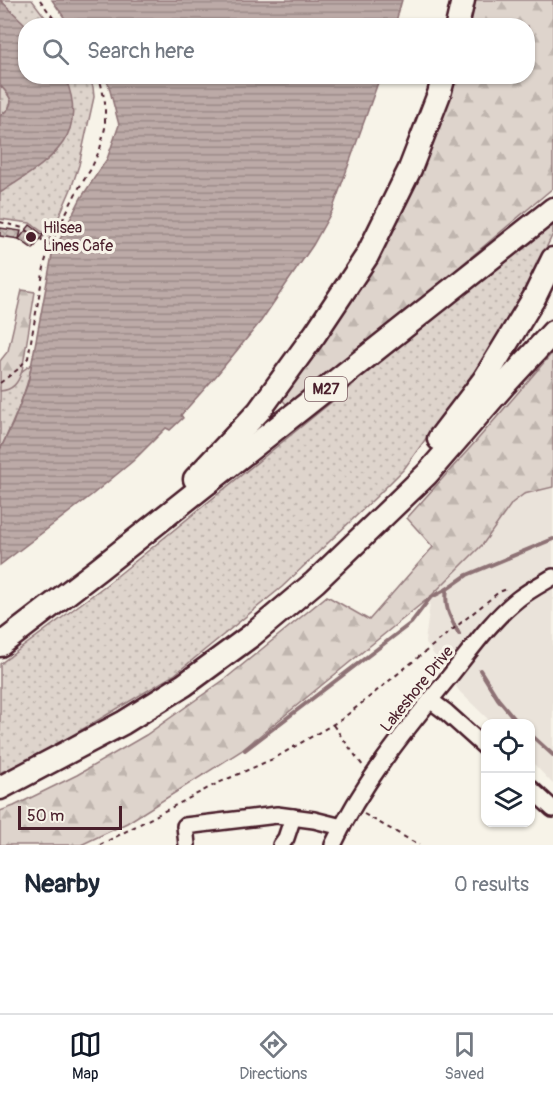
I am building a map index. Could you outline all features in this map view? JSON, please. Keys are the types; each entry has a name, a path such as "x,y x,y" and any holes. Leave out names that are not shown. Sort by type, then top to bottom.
{"highway":[{"path":"459,18 463,0"},
{"path":"99,569 185,489 259,411 315,334 372,247 410,169 442,84"},
{"name":"M27","path":"0,645 553,208"},
{"path":"360,539 484,380 534,298 553,259"},
{"path":"0,788 123,723 184,685 252,635 315,582 427,474 553,332"}],"lane":[{"name":"Lakeshore Drive","path":"333,845 342,827 401,735 499,616 519,598 553,577"},
{"path":"430,700 481,743"},
{"path":"535,792 553,809"},
{"path":"187,845 185,826 277,815 342,827"},
{"path":"281,845 286,838 293,817"}],"path":[{"path":"40,0 53,18"},
{"path":"0,382 17,370 28,358 45,262 76,191 91,169 100,149 105,128 105,102 101,84"},
{"path":"0,222 23,228 51,245"},
{"path":"99,845 216,784 275,758 333,725 463,622"},
{"path":"333,725 365,768"},
{"path":"364,813 419,845"}],"shaded area":[{"path":"0,0 19,18 18,84 67,84 72,99 73,117 60,147 33,171 0,193 0,116 9,108 11,101 0,85"},
{"path":"52,0 402,0 397,18 64,18"},
{"path":"108,84 377,84 332,211 313,245 261,321 181,415 183,418 170,430 166,428 133,461 93,494 0,565 0,450 28,383 52,255 81,198 107,159 119,125"},
{"path":"553,423 553,784 535,765 535,719 488,719 460,692 425,642 431,596"}],"green space":[{"path":"0,0 32,0 46,18 18,18"},
{"path":"472,0 553,0 553,188 451,274 286,404 279,396 319,344 447,84 535,84 535,18 467,18"},
{"path":"29,84 92,84 94,97 79,165 48,242 41,239 45,234 30,223 0,219 0,181"},
{"path":"0,85 10,97 11,104 0,116"},
{"path":"553,222 553,234 512,317 404,469 377,496 282,587 174,675 46,751 0,773 0,664 106,585"},
{"path":"22,290 35,292 22,371 14,385 0,391 0,361 8,351"},
{"path":"553,352 553,487 524,494 512,503 483,544 431,596 241,751 127,823 81,845 0,845 0,811 77,775 146,735 225,679 327,596 369,620 433,547 407,518"},
{"path":"32,364 23,397 0,450 0,387"}],"building":[{"name":"Hilsea Lines Cafe","path":"30,225 43,235 33,249 19,239"},
{"path":"0,228 21,231 19,239 0,236"}],"waterway":[{"path":"459,634 447,607 447,589 467,575 553,539"},
{"path":"245,750 411,623 430,598 447,589"},
{"path":"480,670 498,699 515,719"},
{"path":"535,739 553,755"}],"place":[{"name":"Hilsea Lines Cafe","path":"31,237"}]}
